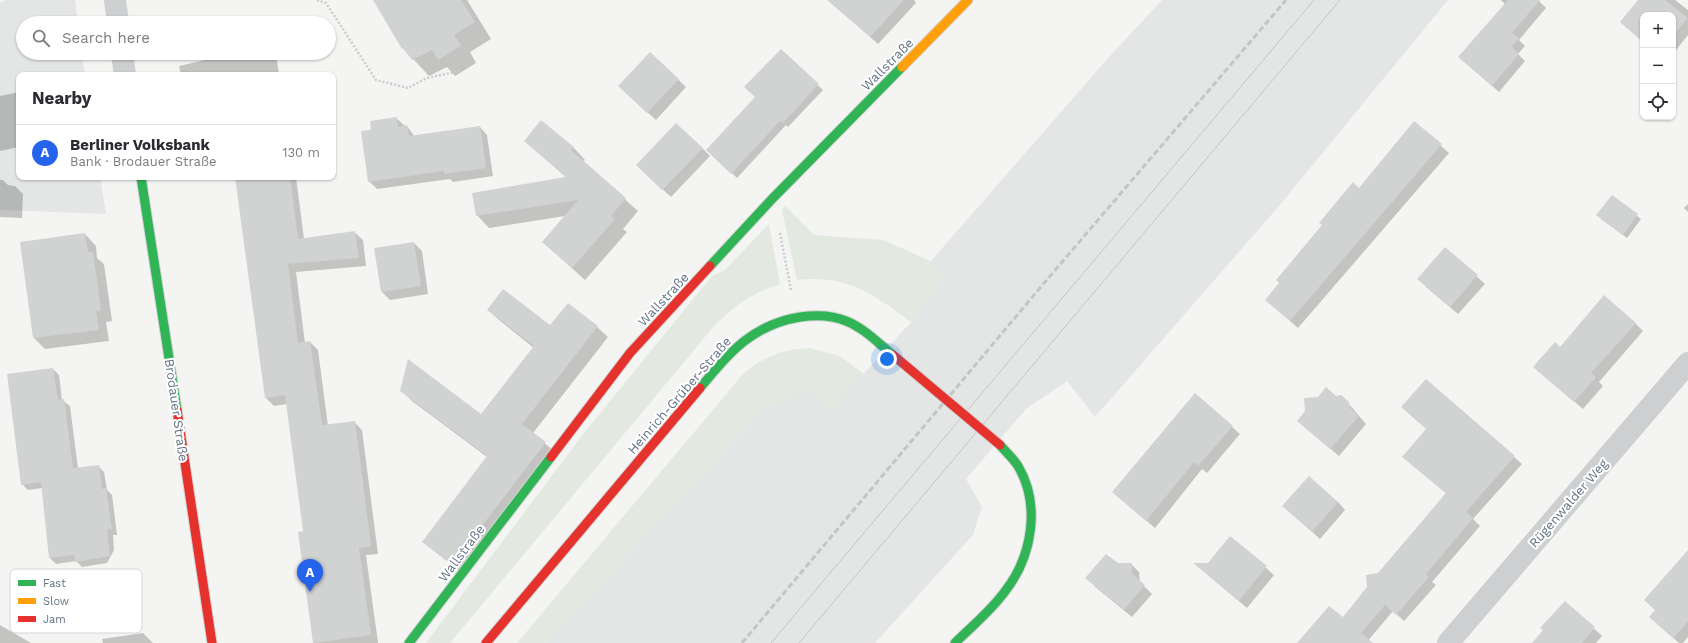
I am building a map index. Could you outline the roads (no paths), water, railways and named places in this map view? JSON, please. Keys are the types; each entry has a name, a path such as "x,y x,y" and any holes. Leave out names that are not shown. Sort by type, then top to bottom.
{"street":[{"path":"115,0 117,16"},
{"name":"Wallstraße","path":"409,643 630,353 772,199 968,0"},
{"path":"123,60 125,72"},
{"name":"Brodauer Straße","path":"141,180 212,643"},
{"name":"Heinrich-Grüber-Straße","path":"486,643 719,366 747,338 765,326 781,320 815,316 845,321 857,327 893,355 1000,445 1019,467 1030,497 1032,516 1030,536 1024,558 1007,590 955,643"},
{"name":"Rügenwalder Weg","path":"1448,643 1688,363"}],"tram line":[{"path":"771,643 1314,0"},
{"path":"799,643 1340,0"}],"railway":[{"path":"742,643 1045,282 1286,0"}],"place":[{"name":"Berliner Volksbank","path":"310,592"}]}
